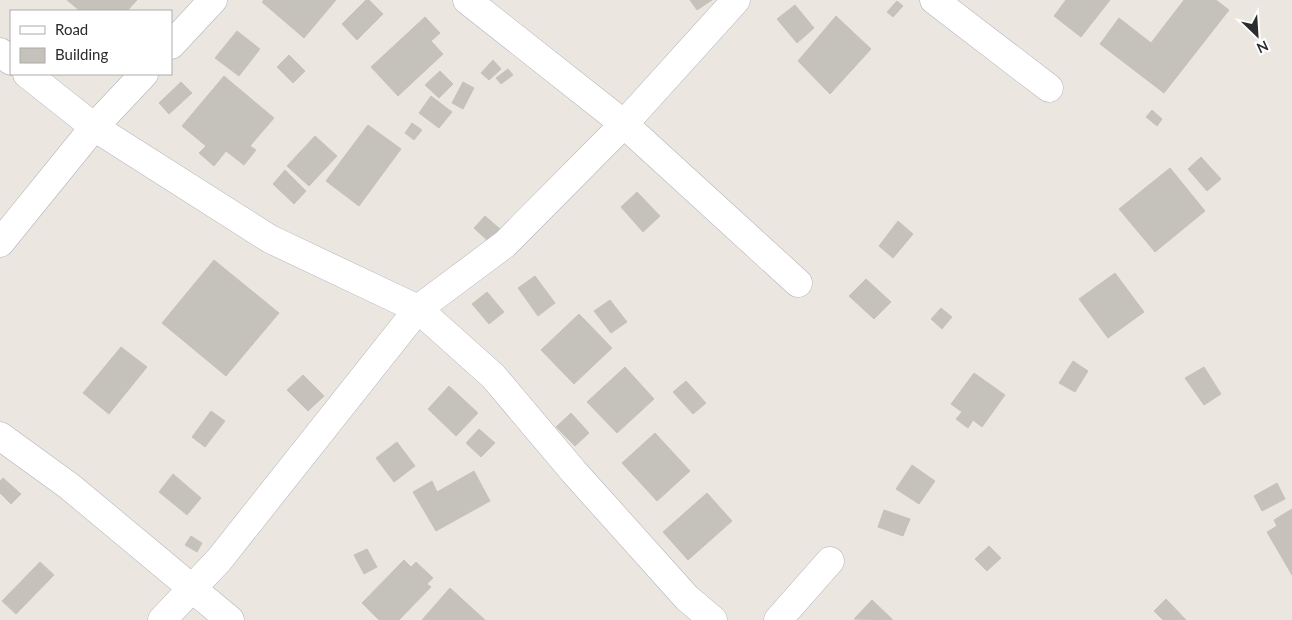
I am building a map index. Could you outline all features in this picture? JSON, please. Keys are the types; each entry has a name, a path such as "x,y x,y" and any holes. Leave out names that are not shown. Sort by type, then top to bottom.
{"street":[{"path":"172,44 213,0"},
{"path":"467,0 624,124 798,283"},
{"path":"162,620 219,560 418,309 505,244 624,124 736,0"},
{"path":"934,0 1049,88"},
{"path":"0,52 10,60"},
{"path":"28,75 94,127 270,239 418,309 493,376 674,583 713,620"},
{"path":"0,243 94,127 143,75"},
{"path":"0,436 69,486 230,620"},
{"path":"778,620 830,561"}],"building":[{"path":"67,0 137,0 128,10 79,10"},
{"path":"264,0 336,0 304,38 262,2"},
{"path":"366,0 369,0 383,14 357,40 342,24"},
{"path":"690,0 712,0 697,10"},
{"path":"1066,0 1110,0 1081,37 1054,16"},
{"path":"1184,0 1216,0 1229,10 1164,93 1100,44 1119,18 1151,43"},
{"path":"897,1 903,6 893,17 887,12"},
{"path":"795,5 814,28 797,43 777,19"},
{"path":"836,16 871,49 830,94 798,61"},
{"path":"425,17 440,33 431,41 443,54 398,96 371,67"},
{"path":"237,31 260,49 239,76 215,58"},
{"path":"289,55 305,71 293,83 277,67"},
{"path":"493,60 501,69 489,80 481,73"},
{"path":"508,69 513,75 501,84 496,78"},
{"path":"440,71 453,84 439,98 425,85"},
{"path":"224,76 274,118 250,146 256,150 244,165 226,151 214,166 199,153 206,146 182,126"},
{"path":"181,82 192,93 169,114 159,103"},
{"path":"463,82 474,88 463,109 452,103"},
{"path":"431,96 452,112 439,128 419,113"},
{"path":"1152,110 1162,119 1157,126 1146,117"},
{"path":"412,123 422,130 414,140 405,133"},
{"path":"368,125 401,149 359,206 326,181"},
{"path":"315,136 337,156 309,186 287,166"},
{"path":"1201,157 1221,179 1207,191 1188,169"},
{"path":"1170,168 1205,211 1155,252 1119,209"},
{"path":"285,170 306,191 294,204 273,184"},
{"path":"637,192 660,216 643,232 621,207"},
{"path":"485,216 500,229 489,242 474,228"},
{"path":"898,221 913,234 893,258 879,246"},
{"path":"214,260 279,313 226,376 162,323"},
{"path":"1115,273 1144,312 1108,338 1079,299"},
{"path":"535,276 555,303 538,316 518,288"},
{"path":"866,279 891,302 874,319 849,296"},
{"path":"487,292 504,312 489,324 472,304"},
{"path":"610,300 627,322 611,333 594,311"},
{"path":"941,308 952,317 942,329 931,319"},
{"path":"579,314 612,348 574,384 541,350"},
{"path":"121,347 147,367 109,414 83,393"},
{"path":"1073,361 1088,371 1075,392 1059,383"},
{"path":"625,367 654,399 617,433 587,402"},
{"path":"1204,367 1221,394 1204,405 1185,378"},
{"path":"974,373 1005,395 982,427 973,420 968,428 956,419 962,412 951,404"},
{"path":"303,375 324,396 308,411 287,390"},
{"path":"686,381 706,403 693,414 673,392"},
{"path":"449,386 478,413 456,436 428,409"},
{"path":"211,411 225,421 205,447 192,437"},
{"path":"571,413 589,433 575,446 556,427"},
{"path":"479,429 495,443 481,457 466,443"},
{"path":"655,433 690,471 657,501 622,463"},
{"path":"397,442 415,466 394,482 376,458"},
{"path":"912,465 935,481 919,504 896,489"},
{"path":"474,471 490,501 436,531 413,492 432,481 437,492"},
{"path":"173,474 201,498 187,515 159,492"},
{"path":"3,478 21,494 11,504 0,493 0,481"},
{"path":"1277,483 1285,499 1262,511 1254,496"},
{"path":"707,493 732,521 688,560 663,532"},
{"path":"1292,509 1292,575 1267,532 1277,526 1274,520"},
{"path":"884,510 910,519 903,536 878,527"},
{"path":"191,536 202,543 197,552 185,545"},
{"path":"989,546 1001,558 987,571 975,559"},
{"path":"367,549 377,567 364,574 354,555"},
{"path":"404,560 411,567 416,562 433,578 427,584 431,587 399,620 379,620 362,603"},
{"path":"40,562 54,575 16,614 2,601"},
{"path":"450,588 485,620 422,620"},
{"path":"1166,599 1186,620 1163,620 1154,611"},
{"path":"872,600 892,619 892,620 854,619"}]}
